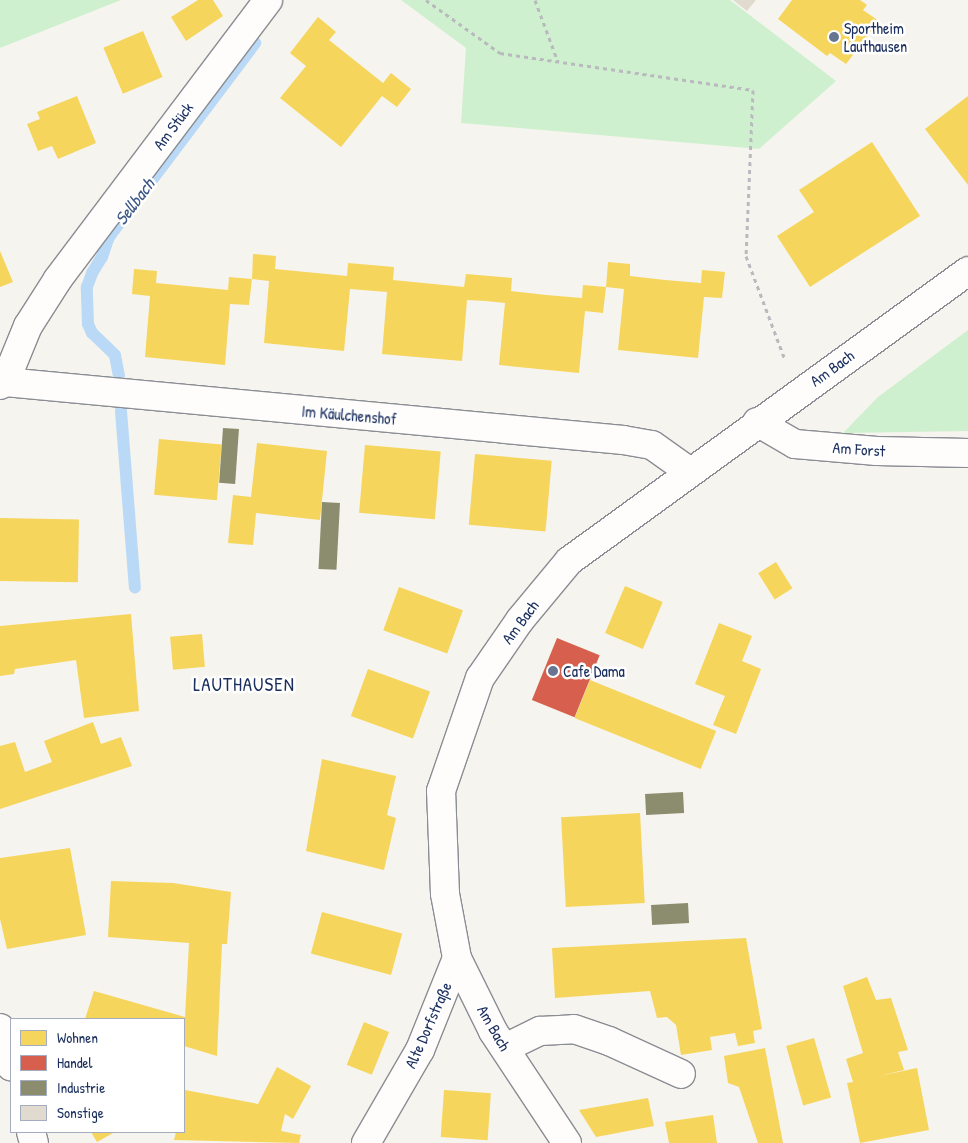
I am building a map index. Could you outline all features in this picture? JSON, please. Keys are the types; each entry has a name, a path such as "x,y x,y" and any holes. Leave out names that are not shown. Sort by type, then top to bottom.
{"street":[{"name":"Am Stück","path":"3,384 28,326 58,279 268,0"},
{"name":"Am Bach","path":"567,1143 505,1048 457,958 445,894 441,791 480,678 520,620 569,562 757,422 968,271"},
{"name":"Im Käulchenshof","path":"3,384 623,440 652,445 690,472"},
{"name":"Am Forst","path":"757,422 795,444 877,451 968,453"},
{"name":"Alte Dorfstraße","path":"366,1143 420,1050 457,958"},
{"path":"0,1028 10,1063"},
{"path":"505,1048 540,1031 574,1029 609,1041 681,1074"}],"path":[{"path":"426,0 500,53 753,90 746,256 797,393"},
{"path":"535,0 558,62"}],"green space":[{"path":"0,0 121,0 0,48"},
{"path":"401,0 730,0 836,81 759,149 461,123 466,48"},
{"path":"968,330 968,431 843,433 878,397"}],"building: Wohnen":[{"path":"198,0 213,0 223,16 186,41 171,17"},
{"name":"Sportheim Lauthausen","path":"792,0 860,0 867,5 863,10 879,21 846,64 830,53 827,56 778,19"},
{"path":"318,17 336,32 329,40 383,83 391,73 411,89 397,107 382,96 341,147 280,98 306,66 290,53"},
{"path":"143,31 163,77 123,94 103,48"},
{"path":"77,96 96,143 58,159 52,146 38,151 27,124 40,119 37,112"},
{"path":"968,96 968,185 925,129"},
{"path":"872,142 920,216 810,287 777,236 814,212 799,190"},
{"path":"0,251 13,282 0,287"},
{"path":"253,254 276,256 275,269 347,276 348,263 394,267 393,280 464,287 466,274 512,278 511,291 546,295 582,298 583,285 606,287 603,313 585,311 579,373 499,365 505,303 486,301 467,300 462,361 382,354 387,292 350,289 344,351 264,343 269,281 252,279"},
{"path":"608,262 630,264 630,276 665,280 701,283 702,270 725,272 722,298 704,297 698,358 618,350 624,289 606,287"},
{"path":"134,269 157,271 156,283 228,290 229,277 252,279 249,305 230,304 225,365 145,357 150,296 132,294"},
{"path":"159,439 222,444 217,500 154,495"},
{"path":"257,443 327,451 320,520 256,513 253,545 228,543 233,495 251,497"},
{"path":"365,445 441,452 435,519 359,513"},
{"path":"475,454 552,461 546,531 469,525"},
{"path":"0,518 79,519 78,582 0,581"},
{"path":"776,562 792,588 775,599 758,573"},
{"path":"625,586 663,602 643,649 605,633"},
{"path":"399,587 463,610 447,653 383,630"},
{"path":"131,614 139,711 84,718 76,660 15,669 14,674 0,676 0,626"},
{"path":"719,623 752,636 742,661 761,669 736,734 713,725 725,696 695,684"},
{"path":"202,634 205,667 173,670 170,637"},
{"path":"368,669 430,692 413,739 351,716"},
{"path":"590,680 716,731 701,769 575,718"},
{"path":"93,722 101,744 121,737 132,766 0,809 0,746 15,742 25,772 52,762 44,741"},
{"path":"322,759 396,776 387,815 396,818 384,870 306,851"},
{"path":"640,813 645,903 566,907 561,817"},
{"path":"70,848 86,935 7,949 0,919 0,858"},
{"path":"111,881 173,883 231,892 227,944 222,944 217,1056 185,1046 185,1018 85,1018 94,991 185,1017 189,943 108,937"},
{"path":"322,912 402,933 391,975 311,954"},
{"path":"746,938 762,1029 753,1031 755,1043 738,1046 735,1033 710,1037 712,1050 681,1055 676,1025 667,1017 657,1018 650,991 555,998 552,948"},
{"path":"867,977 876,1000 891,998 908,1050 898,1052 904,1070 879,1076 917,1068 929,1130 860,1143 847,1083 853,1082 846,1059 863,1053 843,986"},
{"path":"364,1022 389,1032 372,1075 347,1065"},
{"path":"814,1038 831,1098 803,1106 786,1046"},
{"path":"765,1048 783,1143 758,1143 739,1087 728,1083 724,1056"},
{"path":"277,1067 311,1086 293,1119 285,1114 281,1131 301,1135 299,1143 174,1140 176,1133 185,1133 185,1090 258,1104"},
{"path":"444,1090 491,1093 488,1140 441,1137"},
{"path":"648,1098 654,1126 596,1137 579,1110"},
{"path":"713,1115 717,1143 669,1143 665,1122"},
{"path":"92,1133 113,1133 97,1142"}],"building: Handel":[{"path":"557,638 600,655 575,717 532,700"}],"building: Industrie":[{"path":"223,428 239,429 235,484 219,483"},
{"path":"322,502 340,503 336,570 318,569"},
{"path":"683,792 684,813 646,815 645,794"},
{"path":"688,903 689,923 652,925 651,905"}],"building: Sonstige":[{"path":"733,0 756,0 747,11"}],"waterway":[{"name":"Sellbach","path":"119,376 115,355 92,333 88,324 87,287 92,273 102,257 109,237 255,43"},
{"name":"Sellbach","path":"121,411 135,587"}],"place":[{"name":"Sportheim Lauthausen","path":"834,37"},
{"name":"Cafe Dama","path":"553,671"}],"district":[{"name":"LAUTHAUSEN","path":"244,685"}]}
